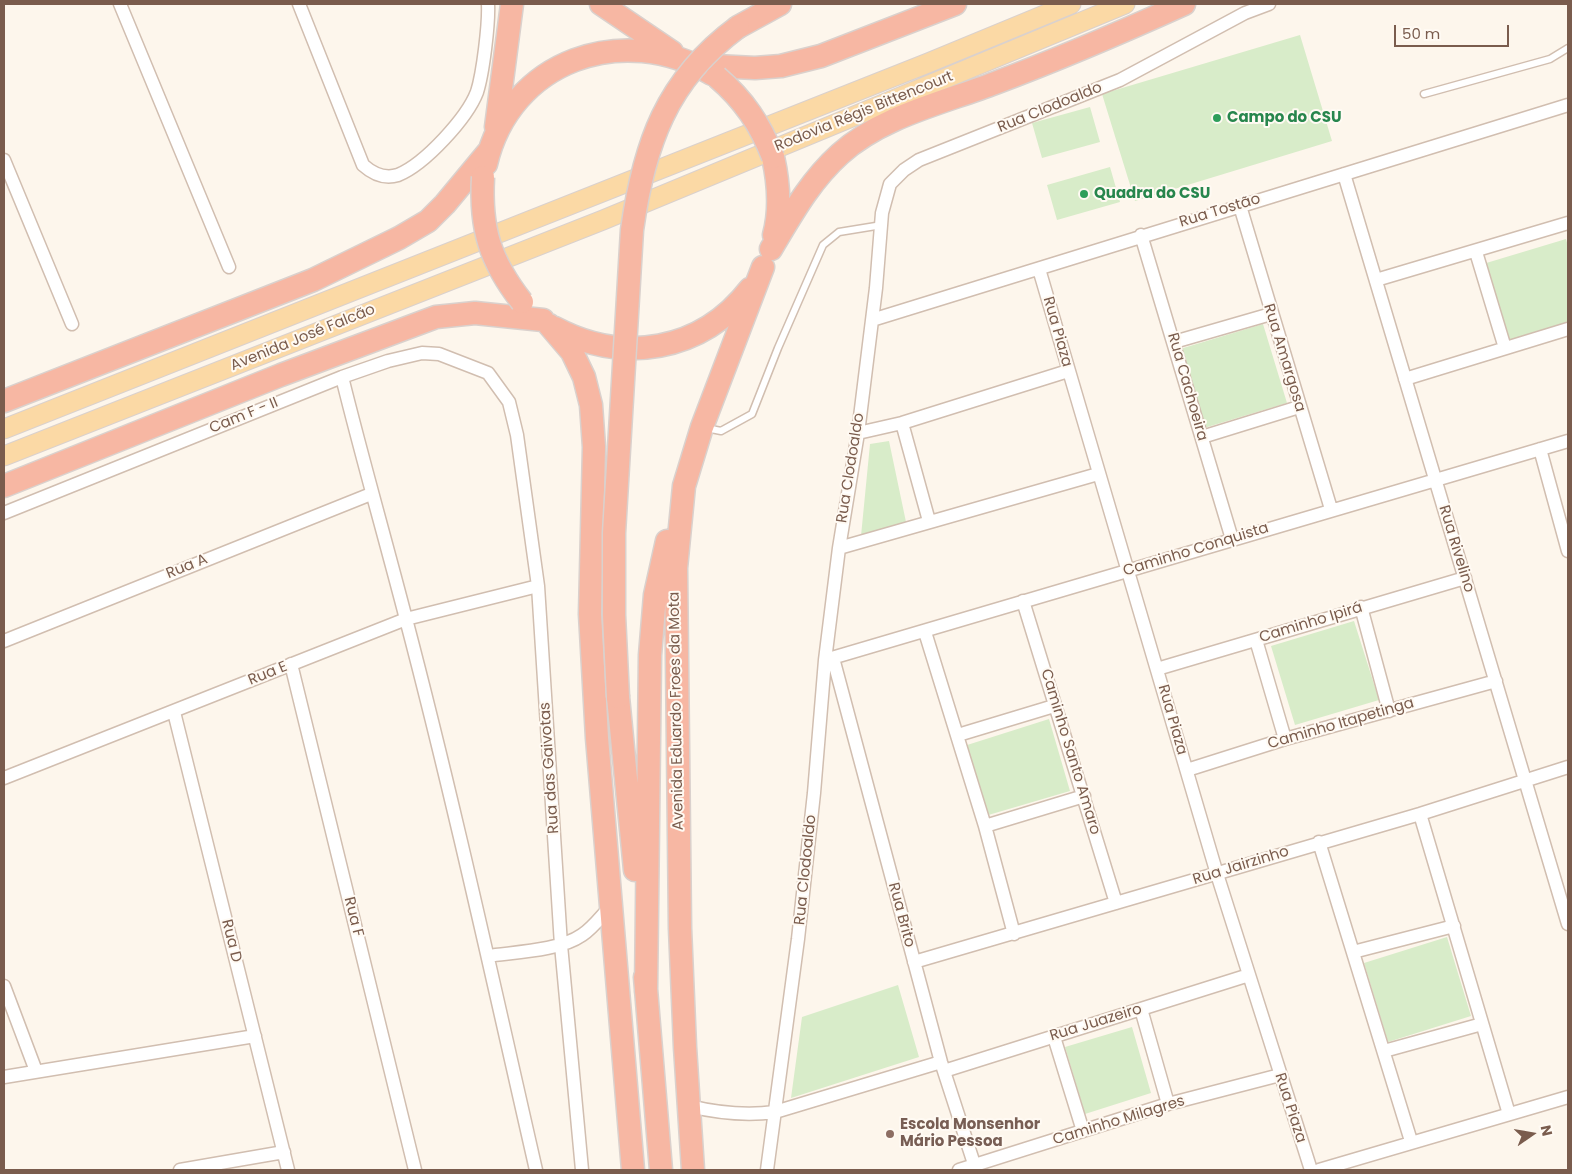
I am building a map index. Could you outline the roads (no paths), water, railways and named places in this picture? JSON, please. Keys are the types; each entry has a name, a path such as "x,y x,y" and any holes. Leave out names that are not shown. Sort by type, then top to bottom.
{"highway":[{"name":"Avenida Eduardo Froes da Mota","path":"512,4 492,143 483,177 481,204 487,240 493,257 506,281 522,302 546,322 572,352 584,377 591,405 594,447 590,614 597,738 632,1170"},
{"name":"Avenida Eduardo Froes da Mota","path":"601,4 690,62 717,77 740,98 763,132 773,158 778,189 777,225 767,258 702,427 684,486 676,568 675,661 680,928 693,1170"},
{"path":"661,1170 618,697 614,615 614,533 632,230 638,189 652,136 672,97 698,64 728,35 759,13 780,4"},
{"path":"690,62 754,68 781,66 821,56 956,4"},
{"path":"767,258 807,188 841,154 869,132 904,116 1110,38 1184,4"},
{"name":"Avenida Eduardo Froes da Mota","path":"492,143 508,112 527,90 549,73 574,60 601,52 628,49 656,51 690,62"},
{"path":"4,401 313,280 399,238 428,221 446,204 492,143"},
{"name":"Avenida Eduardo Froes da Mota","path":"546,322 574,338 600,346 619,348 656,347 683,340 730,311 749,290 767,258"},
{"path":"4,486 281,375 436,317 475,313 546,322"},
{"path":"646,991 650,655 655,595 664,550 684,486"}],"main road":[{"name":"Rodovia Régis Bittencourt","path":"587,198 1071,4"},
{"name":"Rodovia Régis Bittencourt","path":"603,220 1125,4"},
{"name":"Avenida José Falcão","path":"4,429 587,198"},
{"name":"Avenida José Falcão","path":"4,456 603,220"}],"street":[{"path":"120,4 229,267"},
{"path":"299,4 363,165 370,172 389,176 399,174 414,165 438,144 464,115 476,92 482,70 488,4"},
{"name":"Rua Clodoaldo","path":"766,1170 798,939 829,659 839,548 858,434 872,320 882,213 890,184 904,170 920,160 1120,80 1245,13 1269,4"},
{"name":"Rua Tostão","path":"872,320 1039,269 1141,235 1568,105"},
{"path":"4,160 72,324"},
{"name":"Rua Rivelino","path":"1344,174 1526,780 1562,881 1568,924"},
{"name":"Rua Amargosa","path":"1240,206 1331,509"},
{"path":"1376,280 1476,252 1568,223"},
{"name":"Rua Cachoeira","path":"1141,235 1232,539"},
{"path":"1476,252 1506,348"},
{"name":"Rua Piaza","path":"1039,269 1217,874 1311,1170"},
{"path":"1174,342 1271,314"},
{"path":"1405,378 1568,329"},
{"name":"Cam F - II","path":"4,513 342,377 388,361 422,353 439,354 488,373"},
{"path":"858,434 902,423 1068,371"},
{"name":"Rua das Gaivotas","path":"488,373 509,402 517,435 538,586 561,945 582,1170"},
{"path":"342,377 371,494 406,619 488,956 536,1170"},
{"path":"1202,437 1299,407"},
{"path":"902,423 929,521"},
{"name":"Caminho Conquista","path":"829,659 925,632 1331,509 1568,441"},
{"path":"1540,449 1568,550"},
{"path":"839,548 1098,474"},
{"name":"Rua A","path":"4,641 371,494"},
{"name":"Caminho Ipirá","path":"1157,669 1361,607 1465,578"},
{"name":"Rua E","path":"4,778 406,619 538,586"},
{"name":"Caminho Santo Amaro","path":"1023,601 1116,903"},
{"path":"1361,607 1389,710"},
{"path":"925,632 985,826 1014,934"},
{"path":"1256,640 1285,739"},
{"name":"Rua Brito","path":"829,659 943,1066 975,1168"},
{"name":"Rua F","path":"291,664 415,1170"},
{"name":"Caminho Itapetinga","path":"1187,770 1285,739 1496,682"},
{"path":"958,735 1054,706"},
{"name":"Rua D","path":"174,712 288,1170"},
{"name":"Rua Jairzinho","path":"914,962 1420,814 1568,768"},
{"path":"985,826 1084,796"},
{"path":"1420,814 1509,1114"},
{"path":"1319,842 1411,1141"},
{"path":"488,956 561,945 583,934 612,905"},
{"path":"1353,952 1454,926"},
{"name":"Rua Juazeiro","path":"689,1106 731,1114 753,1115 775,1112 1054,1036 1249,975"},
{"path":"4,986 36,1071"},
{"path":"1141,1010 1168,1104"},
{"path":"1384,1051 1482,1024"},
{"path":"4,1077 255,1036"},
{"path":"1054,1036 1083,1132"},
{"name":"Caminho Milagres","path":"959,1170 975,1168 1168,1104 1280,1075"},
{"path":"1319,1170 1411,1141 1568,1097"},
{"path":"180,1170 284,1152"}],"lane":[{"path":"1424,94 1550,59 1568,48"},
{"path":"702,427 722,431 752,414 778,348 823,245 839,232 882,225"}],"place":[{"name":"Campo do CSU","path":"1217,118"},
{"name":"Quadra do CSU","path":"1084,194"},
{"name":"Escola Monsenhor Mário Pessoa","path":"890,1134"}]}
